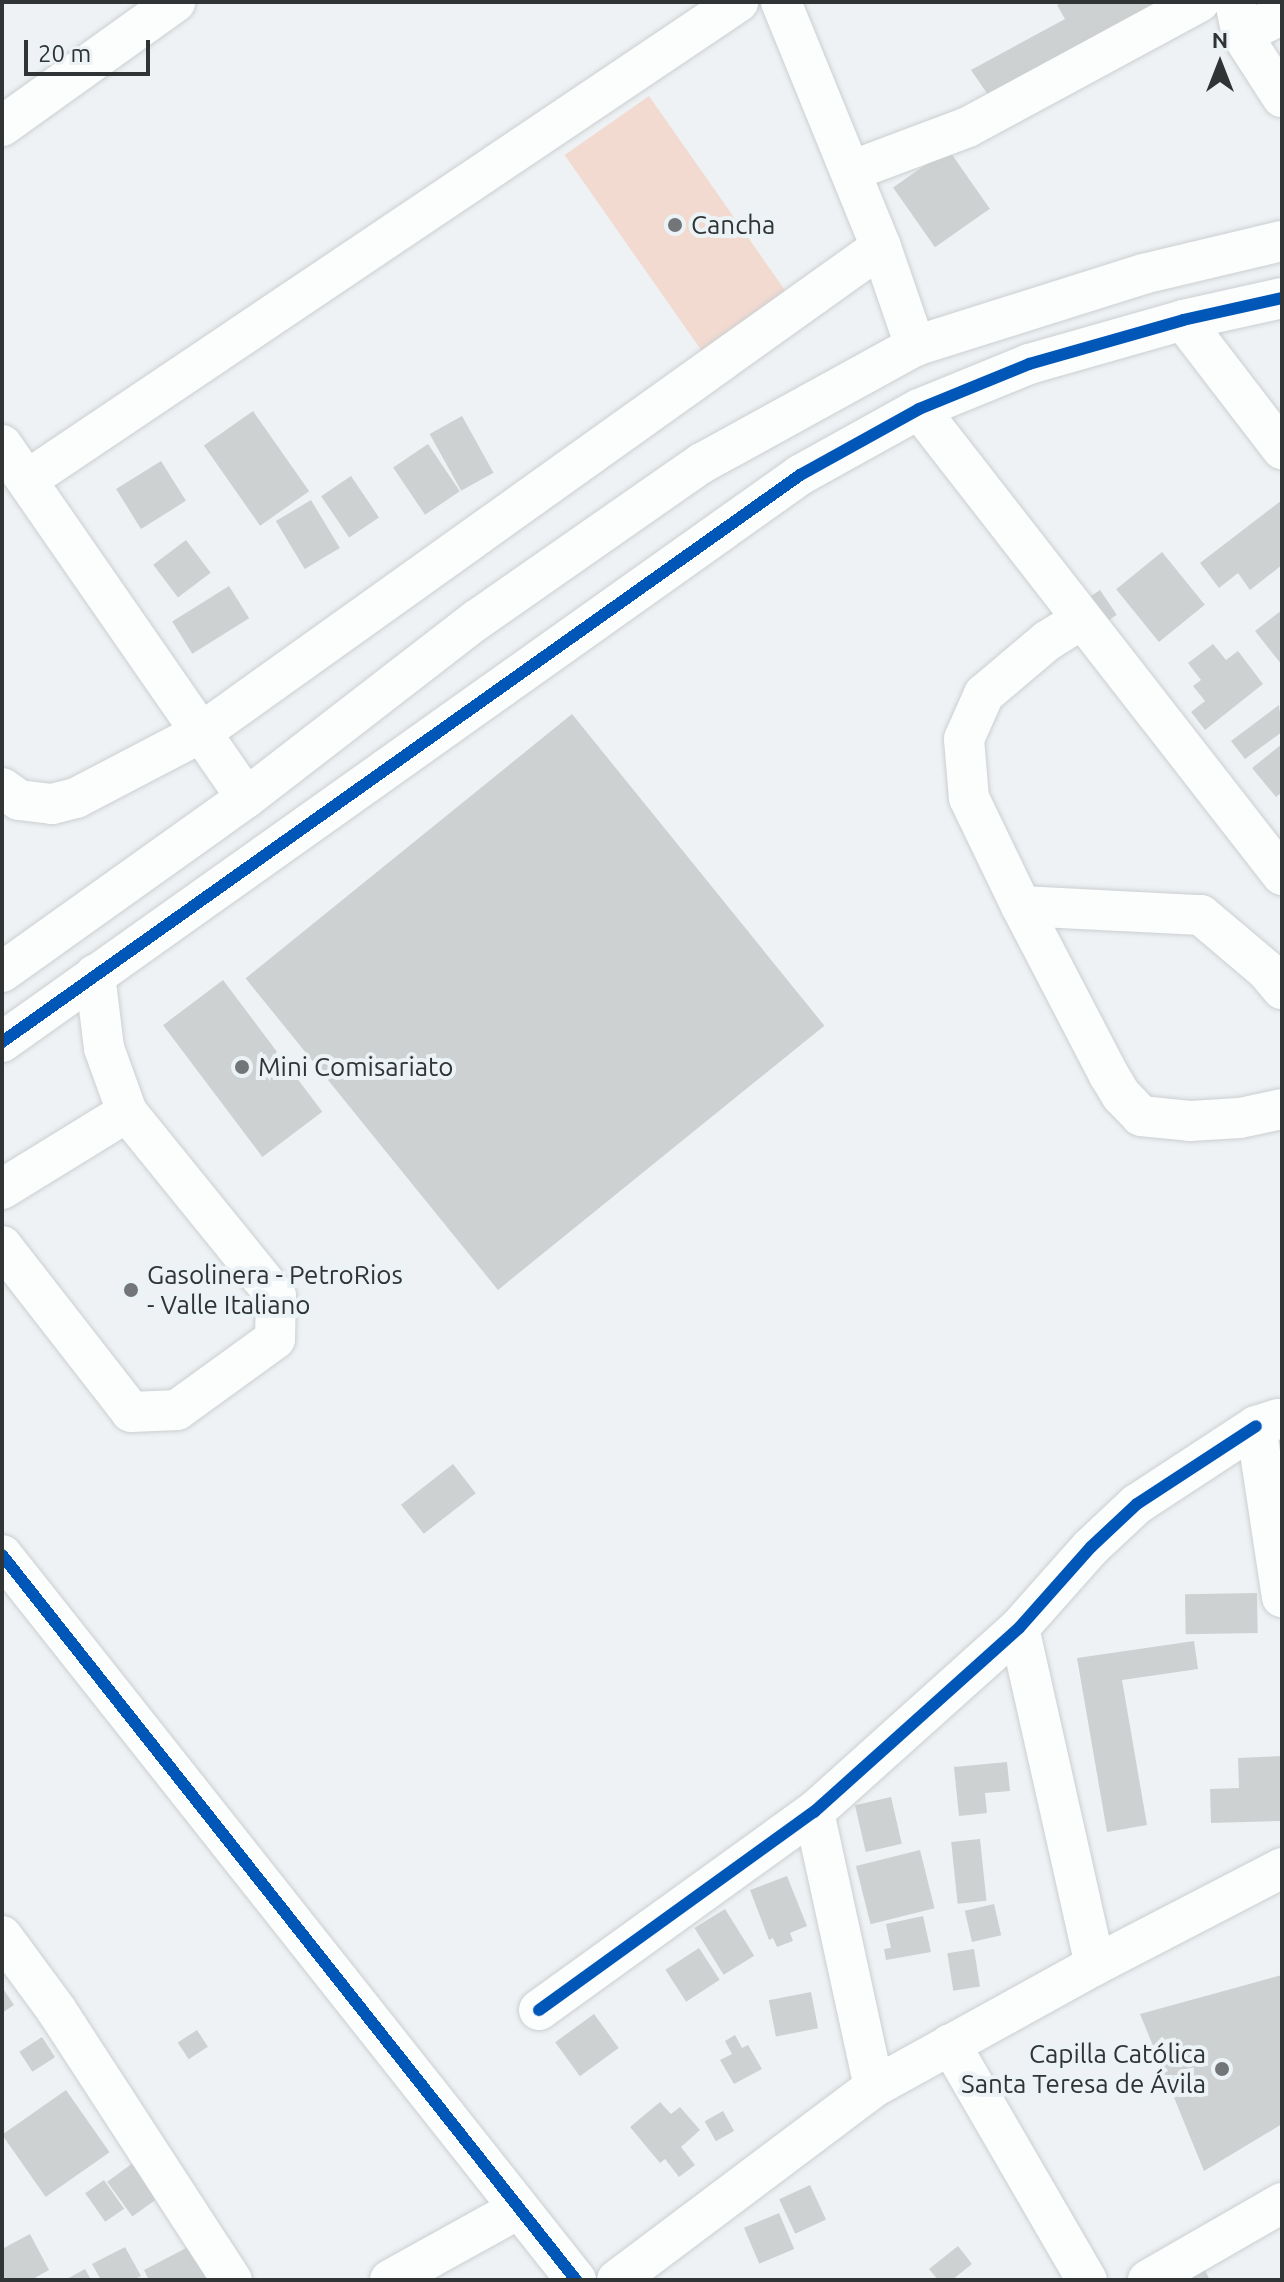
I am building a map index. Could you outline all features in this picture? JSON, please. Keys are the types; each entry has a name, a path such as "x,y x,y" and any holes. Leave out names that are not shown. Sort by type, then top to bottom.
{"street":[{"path":"2,126 175,2"},
{"path":"27,480 738,2"},
{"path":"781,2 881,247 915,346"},
{"path":"851,171 968,127 1194,3 1238,19 1282,14"},
{"path":"1238,19 1282,97"},
{"path":"2,972 246,798 478,619 702,463 915,346 1143,274 1282,241"},
{"path":"2,788 19,800 52,804 76,798 202,732 881,247"},
{"path":"2,1042 694,547 800,475 919,409 1029,364 1183,320 1282,298"},
{"path":"1183,320 1282,449"},
{"path":"919,409 1282,875"},
{"path":"2,445 246,798"},
{"path":"1082,619 1048,640 984,694 964,739 969,798 1109,1075 1121,1095 1141,1116 1190,1121 1240,1118 1282,1109"},
{"path":"1021,906 1201,915 1266,970 1282,989"},
{"path":"2,1246 131,1412 177,1410 275,1339 276,1296 127,1112 104,1048 95,975"},
{"path":"2,1189 127,1112"},
{"path":"539,2010 814,1812 1019,1628 1091,1547 1137,1504 1269,1422 1282,1597"},
{"path":"2,1555 576,2280"},
{"path":"1019,1628 1095,1965"},
{"path":"814,1812 874,2087"},
{"path":"617,2280 874,2087 1095,1965 1282,1868"},
{"path":"2,1936 57,2011 232,2280"},
{"path":"950,2044 1087,2280"},
{"path":"1148,2280 1282,2203"},
{"path":"390,2280 518,2209"}],"shaded area":[{"name":"Cancha","path":"649,96 788,294 703,353 565,155"}],"building":[{"path":"1062,2 1165,2 995,105 971,70 1065,19 1057,5"},
{"path":"948,149 990,209 935,247 893,187"},
{"path":"253,411 309,491 260,526 204,445"},
{"path":"462,416 494,473 461,491 430,434"},
{"path":"428,444 460,491 425,515 393,467"},
{"path":"161,461 186,501 141,529 116,489"},
{"path":"351,476 379,517 349,538 321,496"},
{"path":"311,500 340,548 305,569 276,521"},
{"path":"1282,500 1282,565 1250,590 1238,573 1219,588 1200,563"},
{"path":"186,540 211,573 178,597 153,565"},
{"path":"1162,552 1205,605 1159,642 1116,589"},
{"path":"229,586 249,618 192,654 172,622"},
{"path":"1100,590 1117,615 1100,626 1083,601"},
{"path":"1282,610 1282,665 1255,631"},
{"path":"1213,644 1226,660 1238,651 1263,684 1205,730 1191,712 1205,701 1193,686 1201,680 1188,663"},
{"path":"1279,705 1282,732 1245,759 1231,741"},
{"path":"572,714 824,1026 498,1290 246,978"},
{"path":"1282,744 1282,792 1276,797 1252,768"},
{"name":"Mini Comisariato","path":"223,980 322,1112 262,1157 163,1025"},
{"path":"453,1464 476,1493 424,1534 401,1505"},
{"path":"1257,1593 1258,1633 1186,1634 1185,1594"},
{"path":"1194,1641 1198,1669 1122,1680 1147,1825 1107,1832 1077,1658"},
{"path":"1282,1756 1282,1821 1211,1823 1210,1789 1239,1788 1238,1758"},
{"path":"1007,1762 1010,1791 985,1793 987,1813 959,1816 954,1767"},
{"path":"891,1797 902,1844 866,1852 855,1805"},
{"path":"980,1839 986,1901 958,1904 951,1842"},
{"path":"920,1850 935,1908 870,1924 856,1866"},
{"path":"787,1876 807,1926 790,1933 793,1941 777,1947 773,1938 769,1940 750,1890"},
{"path":"994,1904 1001,1935 972,1942 965,1911"},
{"path":"725,1909 754,1956 724,1975 694,1928"},
{"path":"923,1916 931,1952 886,1960 884,1949 891,1948 886,1924"},
{"path":"699,1948 720,1980 686,2002 665,1970"},
{"path":"974,1949 980,1987 953,1991 947,1953"},
{"name":"Capilla Católica Santa Teresa de Ávila","path":"1282,1975 1282,2124 1204,2171 1140,2014"},
{"path":"2,1987 14,2005 2,2013"},
{"path":"811,1992 818,2028 776,2037 769,2000"},
{"path":"594,2014 619,2048 580,2076 555,2042"},
{"path":"197,2030 208,2047 189,2059 178,2043"},
{"path":"735,2035 742,2048 748,2045 762,2069 734,2084 720,2060 732,2054 725,2041"},
{"path":"42,2037 55,2057 32,2072 19,2052"},
{"path":"66,2090 110,2152 46,2197 2,2135"},
{"path":"660,2102 671,2114 680,2107 700,2130 681,2147 695,2165 679,2177 665,2159 660,2163 630,2127"},
{"path":"723,2111 734,2131 716,2141 705,2121"},
{"path":"133,2163 158,2198 132,2217 107,2182"},
{"path":"104,2180 124,2209 105,2222 85,2193"},
{"path":"810,2185 826,2219 795,2234 779,2199"},
{"path":"779,2213 794,2249 759,2264 744,2228"},
{"path":"30,2234 49,2270 31,2280 2,2280 2,2249"},
{"path":"190,2246 208,2280 149,2280 144,2270"},
{"path":"958,2246 972,2264 952,2280 938,2280 929,2269"},
{"path":"125,2247 141,2276 133,2280 101,2280 92,2264"},
{"path":"1201,2263 1210,2280 1168,2280"},
{"path":"85,2269 91,2280 65,2280"}],"cycle path":[{"path":"2,1042 800,475 919,409 1029,364 1183,320 1282,298"},
{"path":"539,2010 814,1812 1019,1628 1091,1547 1137,1504 1256,1426"},
{"path":"2,1555 576,2280"}],"place":[{"name":"Cancha","path":"675,225"},
{"name":"Mini Comisariato","path":"242,1067"},
{"name":"Gasolinera - PetroRios - Valle Italiano","path":"131,1290"},
{"name":"Capilla Católica Santa Teresa de Ávila","path":"1222,2069"}]}
